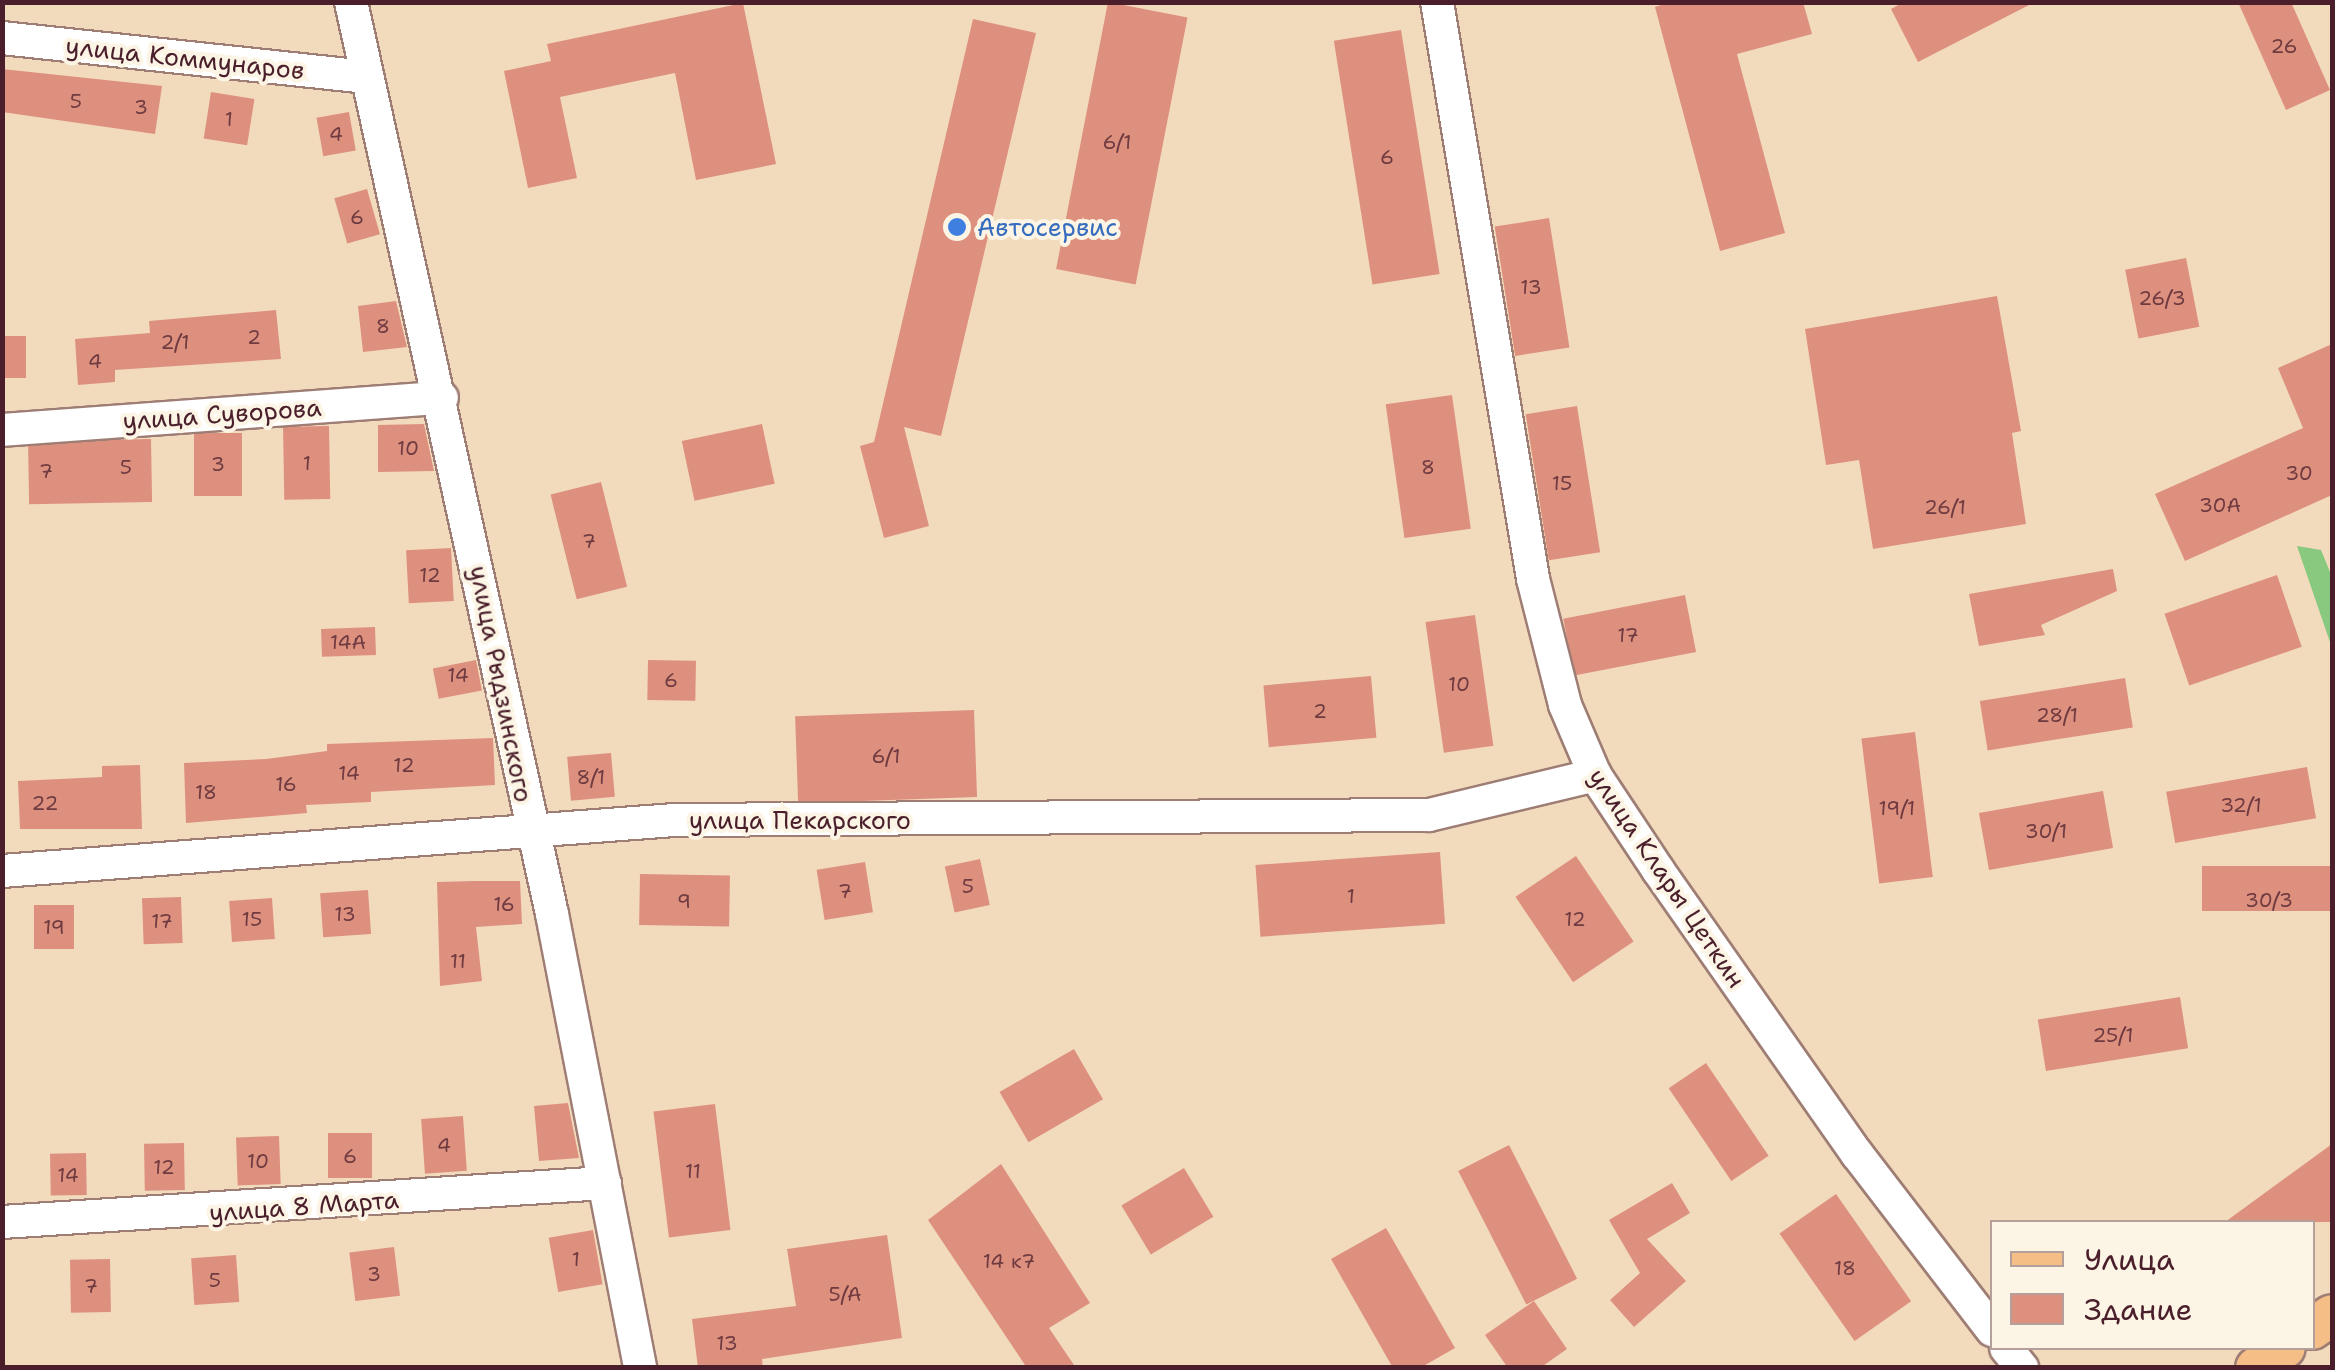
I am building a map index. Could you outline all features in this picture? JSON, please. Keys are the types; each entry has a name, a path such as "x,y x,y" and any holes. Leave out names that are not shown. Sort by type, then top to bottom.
{"main road":[{"path":"2256,1368 2282,1350"}],"street":[{"name":"улица Рыдзинского","path":"351,2 442,398 640,1368"},
{"name":"улица Клары Цеткин","path":"1437,2 1533,579 1565,705 1595,775 1857,1154 1990,1327"},
{"name":"улица Коммунаров","path":"2,38 367,77"},
{"name":"улица Суворова","path":"2,430 442,398"},
{"name":"улица Пекарского","path":"2,871 325,842 674,820 1430,815 1595,775"},
{"name":"улица 8 Марта","path":"2,1222 604,1183"}],"green space":[{"path":"2297,546 2321,550 2332,577 2332,648"}],"building":[{"path":"1108,2 1188,17 1136,284 1056,269"},
{"path":"1670,2 1803,2 1812,34 1737,54 1785,233 1720,251 1655,7"},
{"path":"1904,2 2035,2 1918,62 1891,9"},
{"path":"2238,2 2291,2 2330,90 2286,110"},
{"path":"743,3 776,164 696,180 675,73 560,97 577,178 528,188 504,71 551,61 547,44"},
{"name":"Автосервис","path":"973,19 1036,33 941,436 904,427 929,526 884,538 860,446 874,442"},
{"path":"1401,30 1440,274 1372,285 1334,41"},
{"path":"2,69 162,86 155,134 2,112"},
{"path":"211,92 254,99 247,145 204,138"},
{"path":"349,112 356,150 323,156 317,118"},
{"path":"367,189 380,234 347,244 334,198"},
{"path":"1549,218 1569,347 1515,356 1495,227"},
{"path":"2186,258 2199,327 2138,339 2125,270"},
{"path":"1997,296 2021,431 2012,433 2026,524 1873,549 1859,460 1826,465 1805,329"},
{"path":"396,301 407,347 363,352 358,306"},
{"path":"276,310 281,359 115,370 115,382 78,385 75,339 150,333 149,321"},
{"path":"2,336 26,336 26,378 2,378"},
{"path":"2332,344 2332,495 2185,561 2155,494 2303,428 2278,368"},
{"path":"1452,395 1471,529 1404,538 1386,404"},
{"path":"1577,406 1600,552 1549,560 1526,414"},
{"path":"424,424 434,471 378,472 378,425"},
{"path":"762,424 775,484 694,501 682,441"},
{"path":"329,426 330,499 284,500 283,427"},
{"path":"194,433 242,433 242,496 194,496"},
{"path":"151,439 152,502 29,504 28,441"},
{"path":"601,482 627,587 577,599 551,495"},
{"path":"451,548 454,601 409,603 406,550"},
{"path":"2113,569 2117,591 2041,625 2045,635 1979,646 1969,594"},
{"path":"2277,575 2302,647 2189,686 2164,614"},
{"path":"1685,595 1696,652 1574,676 1563,619"},
{"path":"1475,615 1493,746 1444,753 1425,622"},
{"path":"375,627 376,655 322,657 321,629"},
{"path":"476,660 482,690 439,699 433,668"},
{"path":"648,660 696,661 695,701 647,700"},
{"path":"1371,676 1376,738 1269,747 1263,685"},
{"path":"2125,678 2133,727 1988,750 1980,701"},
{"path":"974,710 977,797 798,803 795,716"},
{"path":"1915,732 1933,877 1879,883 1861,739"},
{"path":"493,738 495,785 371,792 371,802 306,805 307,813 186,823 184,763 327,751 327,744"},
{"path":"611,753 615,797 571,801 567,757"},
{"path":"140,765 142,829 20,829 18,781 102,777 102,766"},
{"path":"2307,767 2316,818 2175,843 2166,792"},
{"path":"2103,791 2113,848 1989,870 1979,813"},
{"path":"1440,852 1445,924 1260,937 1255,865"},
{"path":"1576,856 1634,941 1573,982 1515,897"},
{"path":"980,859 990,905 955,912 945,866"},
{"path":"865,862 873,912 825,920 817,870"},
{"path":"2202,866 2332,866 2332,911 2202,911"},
{"path":"640,874 730,876 729,927 639,925"},
{"path":"520,881 522,924 476,927 482,981 440,986 437,882"},
{"path":"368,890 371,934 323,937 320,893"},
{"path":"181,897 183,943 144,944 142,898"},
{"path":"272,898 275,939 232,942 229,901"},
{"path":"34,905 74,905 74,949 34,949"},
{"path":"2180,997 2188,1048 2046,1071 2038,1020"},
{"path":"1074,1049 1103,1099 1029,1142 1000,1092"},
{"path":"1706,1063 1769,1156 1731,1181 1669,1088"},
{"path":"568,1103 579,1158 539,1161 534,1106"},
{"path":"715,1104 730,1230 669,1238 653,1112"},
{"path":"463,1116 467,1171 425,1174 421,1119"},
{"path":"328,1133 372,1133 372,1178 328,1178"},
{"path":"279,1136 281,1184 238,1185 236,1138"},
{"path":"184,1143 185,1190 145,1191 144,1144"},
{"path":"2332,1144 2332,1222 2228,1220"},
{"path":"1509,1145 1577,1279 1526,1305 1458,1171"},
{"path":"86,1153 87,1195 51,1196 50,1154"},
{"path":"1001,1164 1090,1303 1049,1328 1076,1368 1027,1368 928,1220"},
{"path":"1184,1168 1213,1217 1151,1254 1121,1206"},
{"path":"1672,1183 1690,1213 1647,1239 1686,1281 1634,1327 1610,1300 1640,1273 1609,1220"},
{"path":"1836,1194 1911,1301 1855,1341 1779,1234"},
{"path":"1386,1228 1455,1348 1420,1368 1393,1368 1331,1259"},
{"path":"593,1230 603,1284 558,1292 549,1238"},
{"path":"887,1235 902,1338 762,1359 763,1368 698,1368 692,1319 796,1306 787,1249"},
{"path":"394,1247 400,1296 355,1301 349,1252"},
{"path":"236,1255 239,1302 194,1305 191,1258"},
{"path":"110,1259 111,1312 71,1313 70,1260"},
{"path":"1534,1301 1567,1349 1540,1368 1508,1368 1485,1335"}],"place":[{"name":"Автосервис","path":"957,227"}]}
